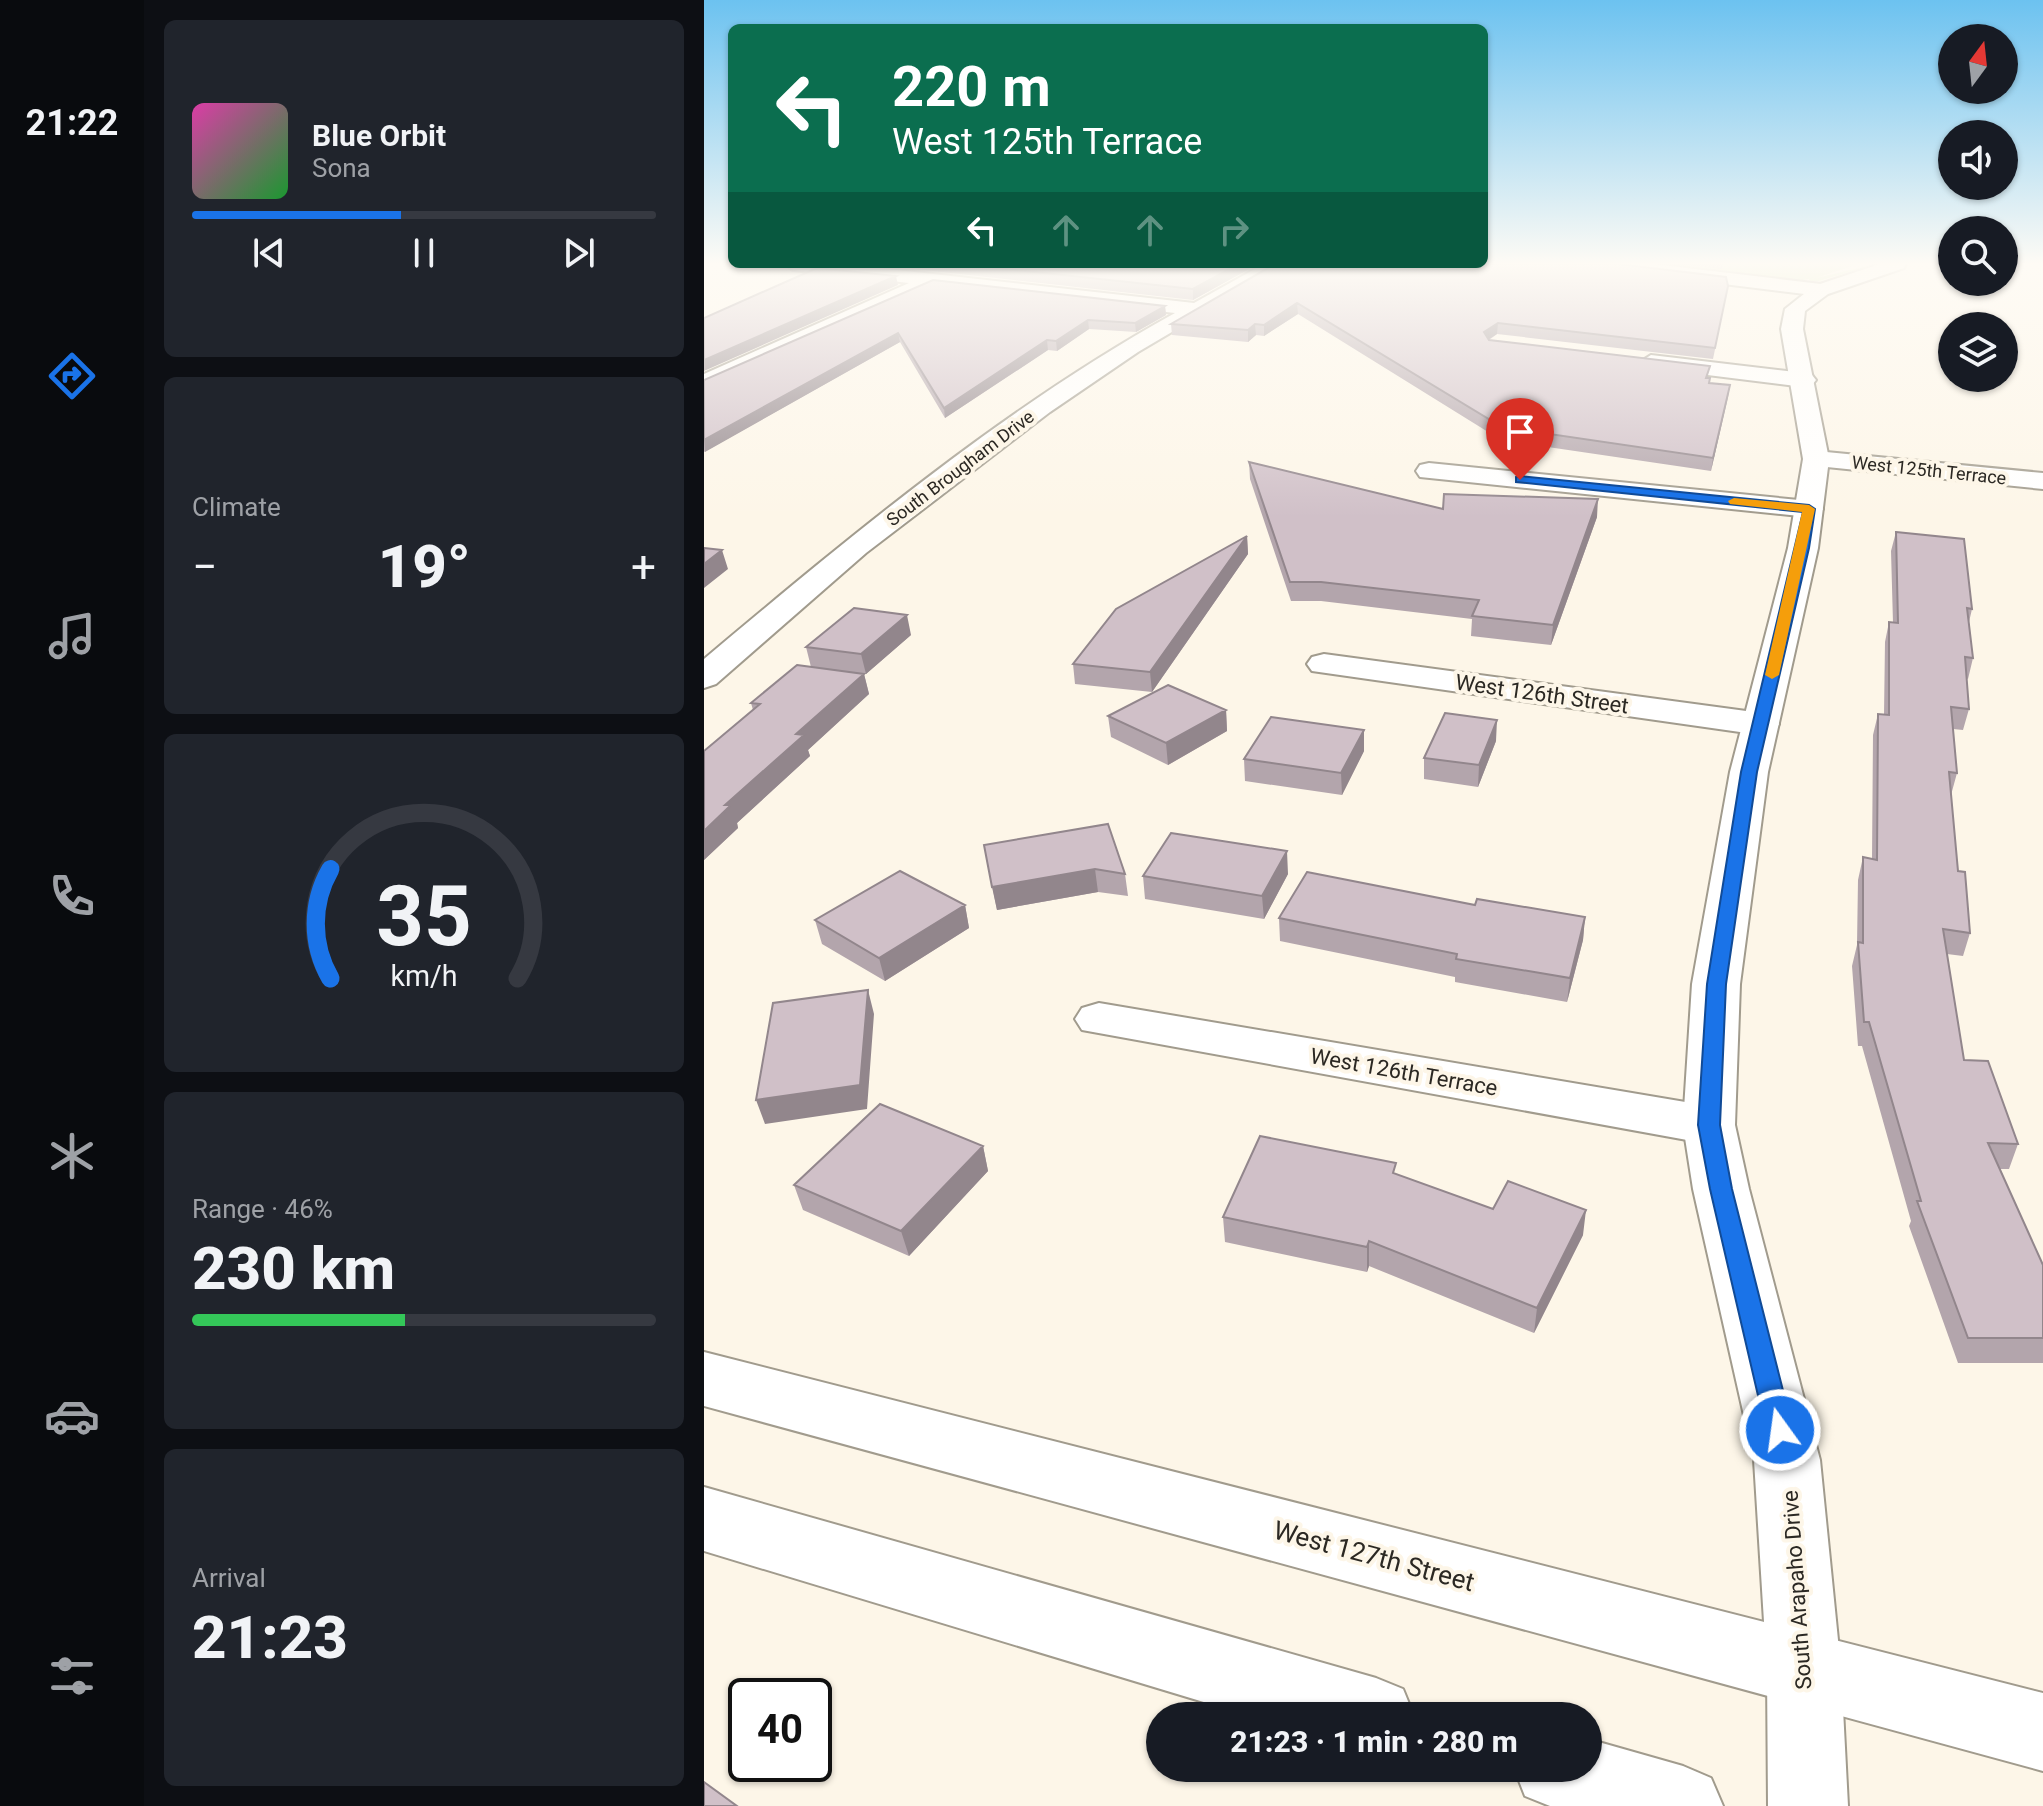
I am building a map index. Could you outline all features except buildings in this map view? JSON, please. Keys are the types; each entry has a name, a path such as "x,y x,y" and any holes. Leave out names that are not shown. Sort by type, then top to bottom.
{"street":[{"path":"704,383 780,348"},
{"name":"South Brougham Drive","path":"704,677 855,547 985,448 1130,348"},
{"name":"South Arapaho Drive","path":"1797,348 1816,459 1809,509 1749,772 1716,984 1709,1125 1721,1189 1787,1460 1804,1670 1808,1806"},
{"path":"1623,359 1804,380"},
{"name":"West 125th Terrace","path":"1816,459 2043,481"},
{"path":"1429,471 1809,509"},
{"name":"West 126th Street","path":"1324,664 1761,724"},
{"name":"West 126th Terrace","path":"1099,1019 1709,1125"},
{"name":"West 127th Street","path":"704,1379 2043,1732"},
{"path":"704,1519 1328,1702"},
{"path":"1601,1782 1683,1806"}],"slow traffic":[{"path":"1734,501 1809,509 1803,548 1772,675"}],"route":[{"path":"1520,480 1809,509 1803,548 1749,772 1716,984 1709,1125 1721,1189 1780,1430"}]}
